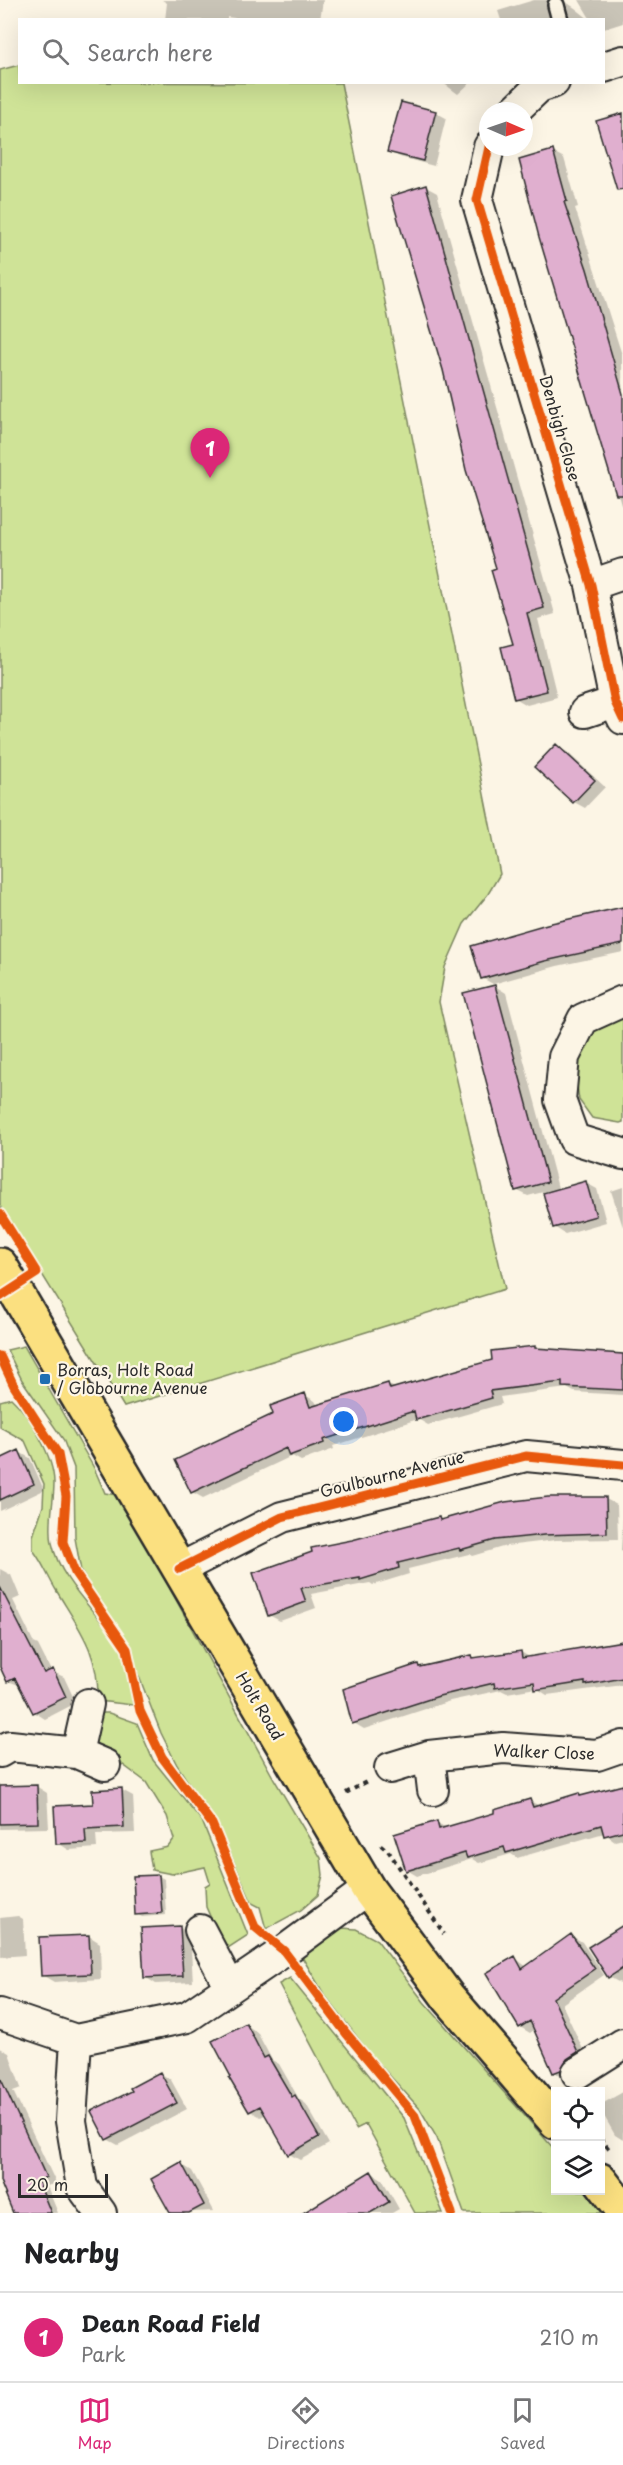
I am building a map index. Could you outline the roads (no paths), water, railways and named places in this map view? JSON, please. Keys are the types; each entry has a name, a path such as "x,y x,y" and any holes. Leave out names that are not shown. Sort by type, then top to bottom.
{"main road":[{"name":"Holt Road","path":"0,1265 368,1889 448,1997 551,2117"},
{"path":"605,2187 623,2210"}],"street":[{"path":"605,66 623,61"},
{"path":"523,102 539,87 548,84"},
{"name":"Denbigh Close","path":"487,156 477,200 591,585 619,710 585,712"},
{"path":"591,585 623,574"},
{"path":"623,1001 583,1019 564,1057 560,1100 574,1139 623,1154"},
{"name":"Goulbourne Avenue","path":"179,1569 282,1517 526,1456 623,1465"},
{"path":"77,1753 88,1704"},
{"path":"0,1752 10,1746 77,1753 105,1766"},
{"name":"Walker Close","path":"390,1768 429,1756 503,1748 597,1755 623,1746"},
{"path":"429,1756 434,1790"},
{"path":"0,2014 76,2040 187,2017 284,1951 368,1889"},
{"path":"200,1930 230,1987"},
{"path":"76,2040 71,2121 82,2187 101,2213"},
{"path":"577,2073 623,2043"}],"place":[{"name":"Dean Road Field","path":"210,478"},
{"name":"Borras, Holt Road / Globourne Avenue","path":"45,1379"}]}
